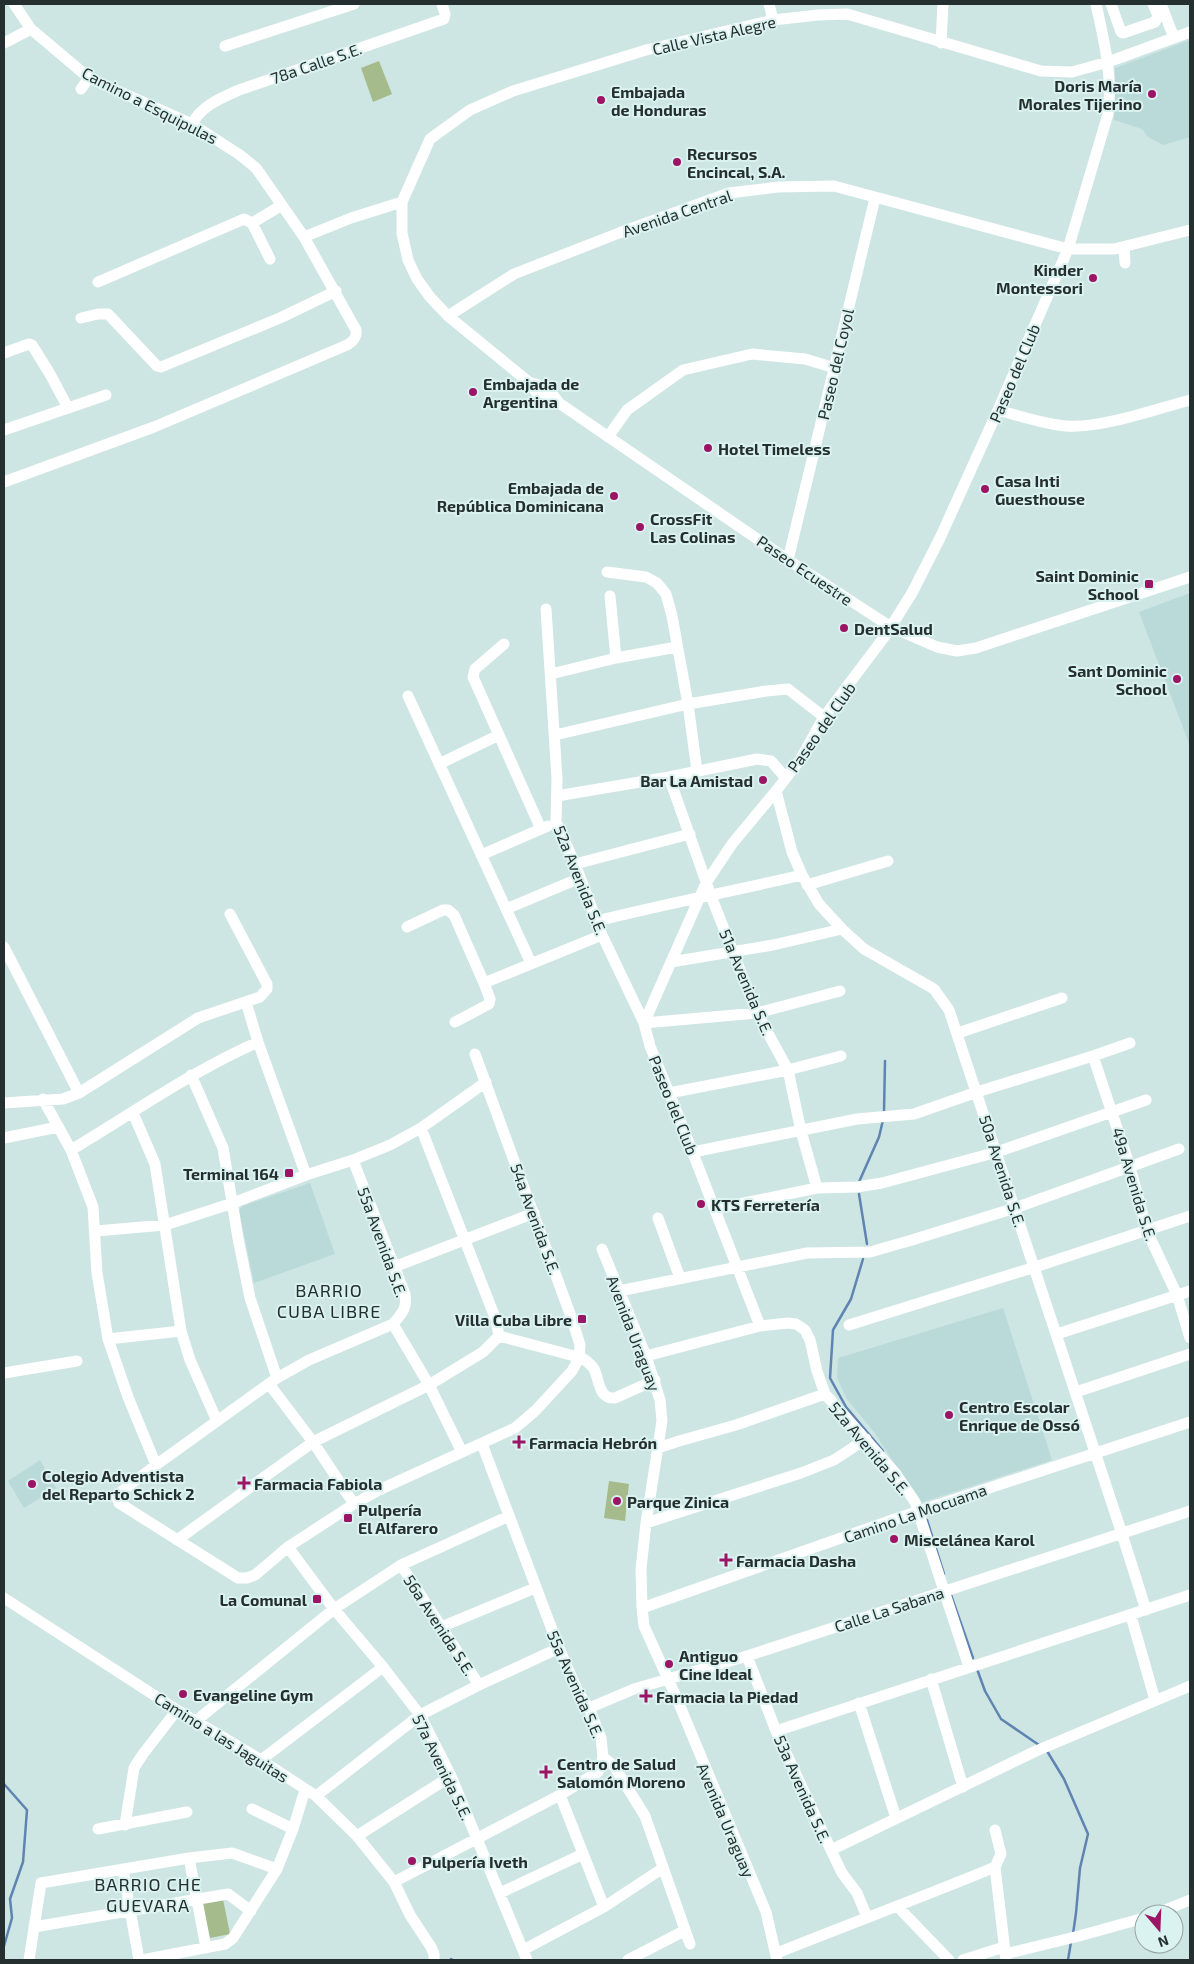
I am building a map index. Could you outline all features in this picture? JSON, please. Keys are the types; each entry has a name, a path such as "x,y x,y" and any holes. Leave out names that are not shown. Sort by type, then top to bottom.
{"street":[{"name":"Camino a Esquipulas","path":"4,482 154,427 347,345 355,338 356,330 336,291 304,237 256,168 240,155 192,124 89,78 31,29 14,4"},
{"path":"225,46 354,4"},
{"path":"769,4 773,20"},
{"path":"941,43 943,4"},
{"name":"Paseo del Club","path":"760,1326 650,1046 644,1023 706,883 732,844 800,760 824,717 872,655 912,593 940,538 998,410 1068,249 1108,114 1111,94 1108,62 1096,4"},
{"path":"1111,4 1121,32 1124,33 1155,22 1158,16 1153,4"},
{"path":"1161,4 1174,38"},
{"name":"78a Calle S.E.","path":"192,124 196,116 214,101 239,90 444,19 444,9"},
{"name":"Calle Vista Alegre","path":"402,202 430,138 470,110 513,91 646,50 773,20 847,14 1041,71 1072,72 1108,62 1190,32"},
{"path":"4,43 31,29"},
{"path":"81,89 89,78"},
{"name":"Avenida Central","path":"448,316 514,274 664,215 729,193 778,187 834,186 1068,249 1103,250 1124,247 1190,230"},
{"name":"Paseo del Coyol","path":"788,560 875,198"},
{"path":"304,237 351,218 402,202"},
{"name":"Paseo Ecuestre","path":"402,202 402,233 408,260 417,279 430,297 448,316 530,383 534,392 559,402 788,560 891,627 936,647 958,651 976,648 1190,578"},
{"path":"252,223 282,205"},
{"path":"98,282 240,219 249,220 252,223 270,258"},
{"path":"1124,247 1125,263"},
{"path":"81,318 108,314 157,366 161,367 280,318 336,291"},
{"path":"4,353 29,344 32,345 68,408"},
{"path":"608,437 628,410 684,370 752,354 805,360 835,368"},
{"path":"4,430 106,395"},
{"path":"998,410 1033,420 1067,426 1103,422 1190,400"},
{"path":"608,572 646,577 657,583 666,594 672,616 688,704 697,771"},
{"path":"610,596 616,658"},
{"name":"52a Avenida S.E.","path":"546,609 555,735 556,822 575,864 602,935 644,1023"},
{"path":"504,644 475,669 473,677 541,829"},
{"path":"551,674 616,658 678,647"},
{"path":"555,735 688,704 766,690 788,689 824,717"},
{"path":"408,696 531,964"},
{"path":"439,764 499,735"},
{"path":"557,796 669,777 757,758 771,761 786,778"},
{"name":"51a Avenida S.E.","path":"669,777 706,883 757,1013 788,1070 800,1131 817,1188"},
{"name":"50a Avenida S.E.","path":"776,791 792,852 804,880 819,904 842,929 864,948 934,990 949,1010 1096,1452 1146,1610"},
{"path":"481,855 556,822"},
{"path":"575,864 690,834"},
{"path":"597,921 673,902 804,880 888,861"},
{"path":"506,909 580,878"},
{"path":"407,927 444,910 448,910 454,915 490,999 489,1004 455,1022"},
{"path":"4,1103 63,1099 79,1094 198,1018 260,997 267,989 266,984 230,914"},
{"path":"671,962 773,945 842,929"},
{"path":"484,984 602,935"},
{"path":"4,947 79,1094"},
{"path":"644,1023 757,1013 840,991"},
{"path":"958,1033 1062,998"},
{"path":"246,1002 258,1042 306,1176"},
{"path":"71,1150 191,1075 227,1055 258,1042"},
{"path":"693,1152 857,1119 914,1114 1130,1043"},
{"name":"54a Avenida S.E.","path":"475,1054 574,1322 580,1345 579,1358"},
{"path":"669,1093 788,1070 841,1056"},
{"name":"49a Avenida S.E.","path":"1093,1056 1130,1168 1147,1231 1177,1295 1190,1338"},
{"path":"191,1075 223,1148 250,1298 273,1381 354,1504"},
{"path":"96,1231 165,1224 233,1203 353,1160 390,1145 421,1128 486,1082"},
{"path":"43,1099 71,1150 94,1207 97,1273 108,1339 128,1397 156,1465"},
{"path":"715,1209 817,1188 857,1187 882,1183 997,1152 1146,1100"},
{"path":"133,1113 155,1164 181,1331 190,1360 217,1421"},
{"path":"4,1138 58,1127"},
{"path":"421,1128 496,1320 499,1336"},
{"path":"619,1290 807,1253 870,1252 1015,1208 1179,1149"},
{"name":"55a Avenida S.E.","path":"353,1160 405,1294 407,1306 393,1324 429,1385 462,1452"},
{"path":"394,1267 534,1212"},
{"path":"849,1325 1190,1216"},
{"path":"658,1218 680,1278"},
{"name":"Avenida Uraguay","path":"602,1249 646,1356 660,1400 662,1420 646,1523 642,1569 644,1626 766,1912 777,1957"},
{"path":"1057,1334 1190,1290"},
{"name":"52a Avenida S.E.","path":"646,1356 760,1326 788,1323 796,1324 804,1330 810,1340 817,1371 825,1394 896,1474 915,1502 969,1667"},
{"path":"393,1324 309,1360 273,1381 122,1491 117,1498 119,1503 238,1578 247,1578 255,1575 288,1547 379,1490 515,1428 535,1411 572,1371 579,1358"},
{"path":"108,1339 181,1331"},
{"path":"499,1336 579,1358 593,1367 603,1395 608,1399 615,1398 654,1380"},
{"path":"176,1540 313,1442 429,1385 483,1352 499,1336"},
{"path":"1076,1392 1190,1354"},
{"path":"4,1373 76,1361"},
{"path":"658,1448 736,1425 825,1394"},
{"name":"Camino La Mocuama","path":"642,1608 918,1512 1190,1422"},
{"path":"646,1523 801,1473 834,1460 866,1440"},
{"name":"55a Avenida S.E.","path":"482,1444 559,1648 578,1692 589,1708 602,1738 603,1757 614,1766 645,1816 690,1944"},
{"name":"Calle La Sabana","path":"589,1708 634,1689 747,1656 1122,1534 1190,1510"},
{"path":"197,1720 334,1609 401,1565 510,1516"},
{"name":"57a Avenida S.E.","path":"288,1547 334,1609 383,1667 420,1715 451,1776 525,1955"},
{"name":"56a Avenida S.E.","path":"401,1565 479,1685"},
{"path":"441,1627 535,1588"},
{"path":"776,1731 1131,1616 1190,1595"},
{"name":"Camino a las Jaguitas","path":"4,1598 177,1710 197,1720 316,1796 357,1836 394,1882 410,1914 431,1948 434,1960"},
{"path":"1131,1616 1155,1700"},
{"path":"316,1796 420,1715 559,1648"},
{"name":"53a Avenida S.E.","path":"747,1656 776,1731 830,1850 842,1873 857,1893 867,1917"},
{"path":"261,1760 383,1667"},
{"path":"931,1680 963,1786"},
{"path":"830,1850 1036,1751 1190,1686"},
{"path":"859,1703 896,1818"},
{"path":"125,1825 134,1768 142,1754 177,1710"},
{"path":"394,1882 560,1795 598,1772 603,1757"},
{"path":"357,1836 451,1776"},
{"path":"122,1870 140,1960 225,1944 233,1938 252,1911 277,1869 293,1829 305,1790"},
{"path":"560,1795 604,1907"},
{"path":"252,1809 293,1829"},
{"path":"98,1829 187,1812"},
{"path":"994,1830 1001,1854 995,1867 1005,1954"},
{"path":"29,1960 41,1883 189,1858 232,1853 277,1869"},
{"path":"500,1893 583,1854"},
{"path":"189,1858 206,1948"},
{"path":"777,1957 867,1917 898,1907 995,1867"},
{"path":"525,1955 604,1907 663,1868"},
{"path":"34,1927 228,1894 252,1911"},
{"path":"898,1907 949,1960"},
{"path":"963,1960 1005,1954 1134,1921"},
{"path":"628,1960 684,1931"}],"shaded area":[{"name":"Doris María Morales Tijerino","path":"1190,40 1190,137 1163,145 1148,137 1142,129 1114,120 1115,68"},
{"name":"Sant Dominic School","path":"1190,593 1190,746 1139,612"},
{"path":"310,1183 335,1254 254,1283 239,1211 242,1206"},
{"name":"Centro Escolar Enrique de Ossó","path":"1003,1308 1052,1460 920,1503 874,1432 847,1399 837,1378 838,1358"},
{"name":"Colegio Adventista del Reparto Schick 2","path":"40,1460 56,1488 24,1508 8,1481"}],"green space":[{"path":"379,61 392,94 373,102 361,68"},
{"name":"Parque Zinica","path":"609,1481 629,1484 625,1521 604,1518"},
{"path":"223,1899 230,1934 210,1938 202,1903"}],"waterway":[{"path":"884,1112 885,1061"},
{"path":"859,1182 879,1137 883,1120"},
{"path":"859,1194 867,1244"},
{"path":"863,1259 851,1299 833,1330 830,1378 846,1407 883,1451"},
{"path":"927,1520 944,1574"},
{"path":"951,1595 973,1658"},
{"path":"977,1669 985,1691 1001,1719 1039,1745"},
{"path":"1047,1751 1064,1779 1088,1834 1080,1868 1073,1934"},
{"path":"4,1784 27,1810 23,1862 10,1899 12,1918 4,1946"},
{"path":"1068,1960 1071,1942"}],"place":[{"name":"Doris María Morales Tijerino","path":"1152,94"},
{"name":"Embajada de Honduras","path":"601,100"},
{"name":"Recursos Encincal, S.A.","path":"677,162"},
{"name":"Kinder Montessori","path":"1093,278"},
{"name":"Embajada de Argentina","path":"473,392"},
{"name":"Hotel Timeless","path":"708,448"},
{"name":"Casa Inti Guesthouse","path":"985,489"},
{"name":"Embajada de República Dominicana","path":"614,496"},
{"name":"CrossFit Las Colinas","path":"640,527"},
{"name":"Saint Dominic School","path":"1149,584"},
{"name":"DentSalud","path":"844,628"},
{"name":"Sant Dominic School","path":"1177,679"},
{"name":"Bar La Amistad","path":"763,780"},
{"name":"Terminal 164","path":"289,1173"},
{"name":"KTS Ferretería","path":"701,1204"},
{"name":"Villa Cuba Libre","path":"582,1319"},
{"name":"Centro Escolar Enrique de Ossó","path":"949,1415"},
{"name":"Farmacia Hebrón","path":"519,1442"},
{"name":"Farmacia Fabiola","path":"244,1483"},
{"name":"Colegio Adventista del Reparto Schick 2","path":"32,1484"},
{"name":"Parque Zinica","path":"617,1501"},
{"name":"Pulpería El Alfarero","path":"348,1518"},
{"name":"Miscelánea Karol","path":"894,1539"},
{"name":"Farmacia Dasha","path":"726,1560"},
{"name":"La Comunal","path":"317,1599"},
{"name":"Antiguo Cine Ideal","path":"669,1664"},
{"name":"Evangeline Gym","path":"183,1694"},
{"name":"Farmacia la Piedad","path":"646,1696"},
{"name":"Centro de Salud Salomón Moreno","path":"546,1772"},
{"name":"Pulpería Iveth","path":"412,1861"}],"district":[{"name":"BARRIO CUBA LIBRE","path":"329,1300"},
{"name":"BARRIO CHE GUEVARA","path":"148,1894"}]}
